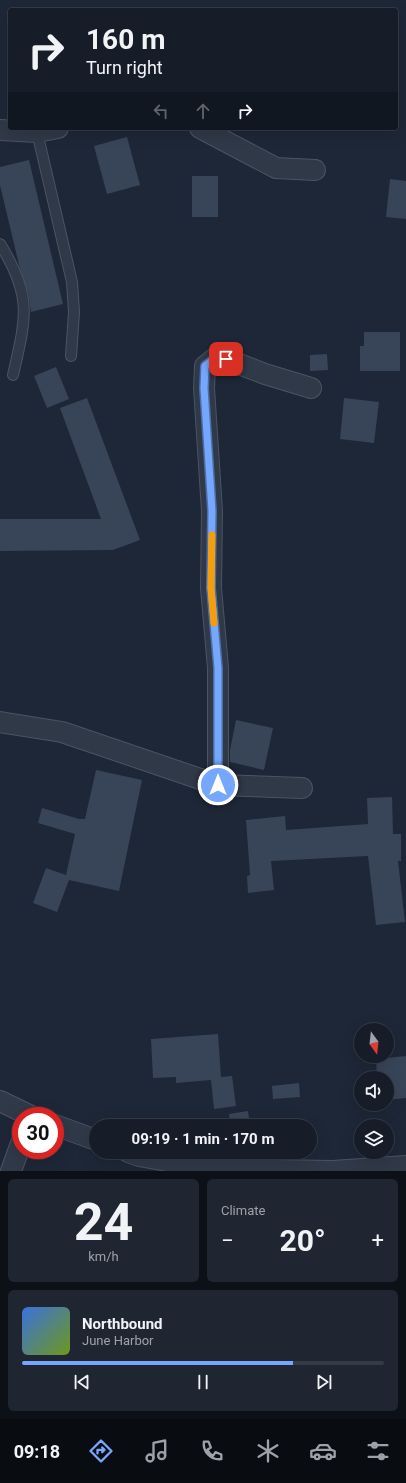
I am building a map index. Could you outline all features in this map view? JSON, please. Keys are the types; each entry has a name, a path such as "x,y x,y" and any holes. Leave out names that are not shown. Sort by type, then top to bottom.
{"street":[{"path":"0,130 37,132 48,130"},
{"path":"204,130 276,168 315,170"},
{"path":"218,785 218,668 211,588 212,511 204,388 205,366 215,358 226,359 266,374 311,388"},
{"path":"0,722 62,732 218,785 302,788"},
{"path":"0,1101 12,1107"},
{"path":"64,1128 89,1137"},
{"path":"11,1171 15,1159"},
{"path":"156,1159 213,1169 333,1171 406,1166"}],"lane":[{"path":"37,132 72,282 74,312 71,356"},
{"path":"0,244 12,264 24,296 24,322 13,375"}],"building":[{"path":"127,137 140,185 107,194 94,146"},
{"path":"29,160 63,304 31,312 28,292 20,269 0,185 0,167"},
{"path":"192,176 218,176 218,217 192,217"},
{"path":"390,179 406,181 406,219 386,217"},
{"path":"364,332 400,332 400,371 360,371 360,346 364,346"},
{"path":"327,354 328,370 310,371 310,355"},
{"path":"56,367 69,399 47,408 34,376"},
{"path":"87,398 140,540 113,550 0,551 0,519 101,519 60,408"},
{"path":"344,398 379,402 374,443 340,439"},
{"path":"236,720 273,728 264,770 230,762 230,750"},
{"path":"96,770 142,780 119,891 69,880 57,912 33,903 46,868 66,875 75,834 38,823 42,808 79,819 85,819"},
{"path":"392,797 393,834 401,834 401,861 398,861 405,922 376,925 368,856 271,861 274,890 248,893 247,876 250,875 246,820 285,816 286,830 368,824 367,798"},
{"path":"218,1034 221,1077 232,1076 236,1106 214,1109 211,1080 176,1083 176,1077 153,1078 151,1039"},
{"path":"406,1056 406,1098 394,1099 394,1071 377,1071 376,1063 394,1063 394,1057"},
{"path":"299,1083 300,1097 273,1099 272,1086"},
{"path":"248,1111 249,1119 230,1119 229,1114"}],"slow traffic":[{"path":"212,535 211,588 214,623"}],"route":[{"path":"218,785 218,668 211,588 212,511 204,388 205,366 215,358 226,359"}]}
